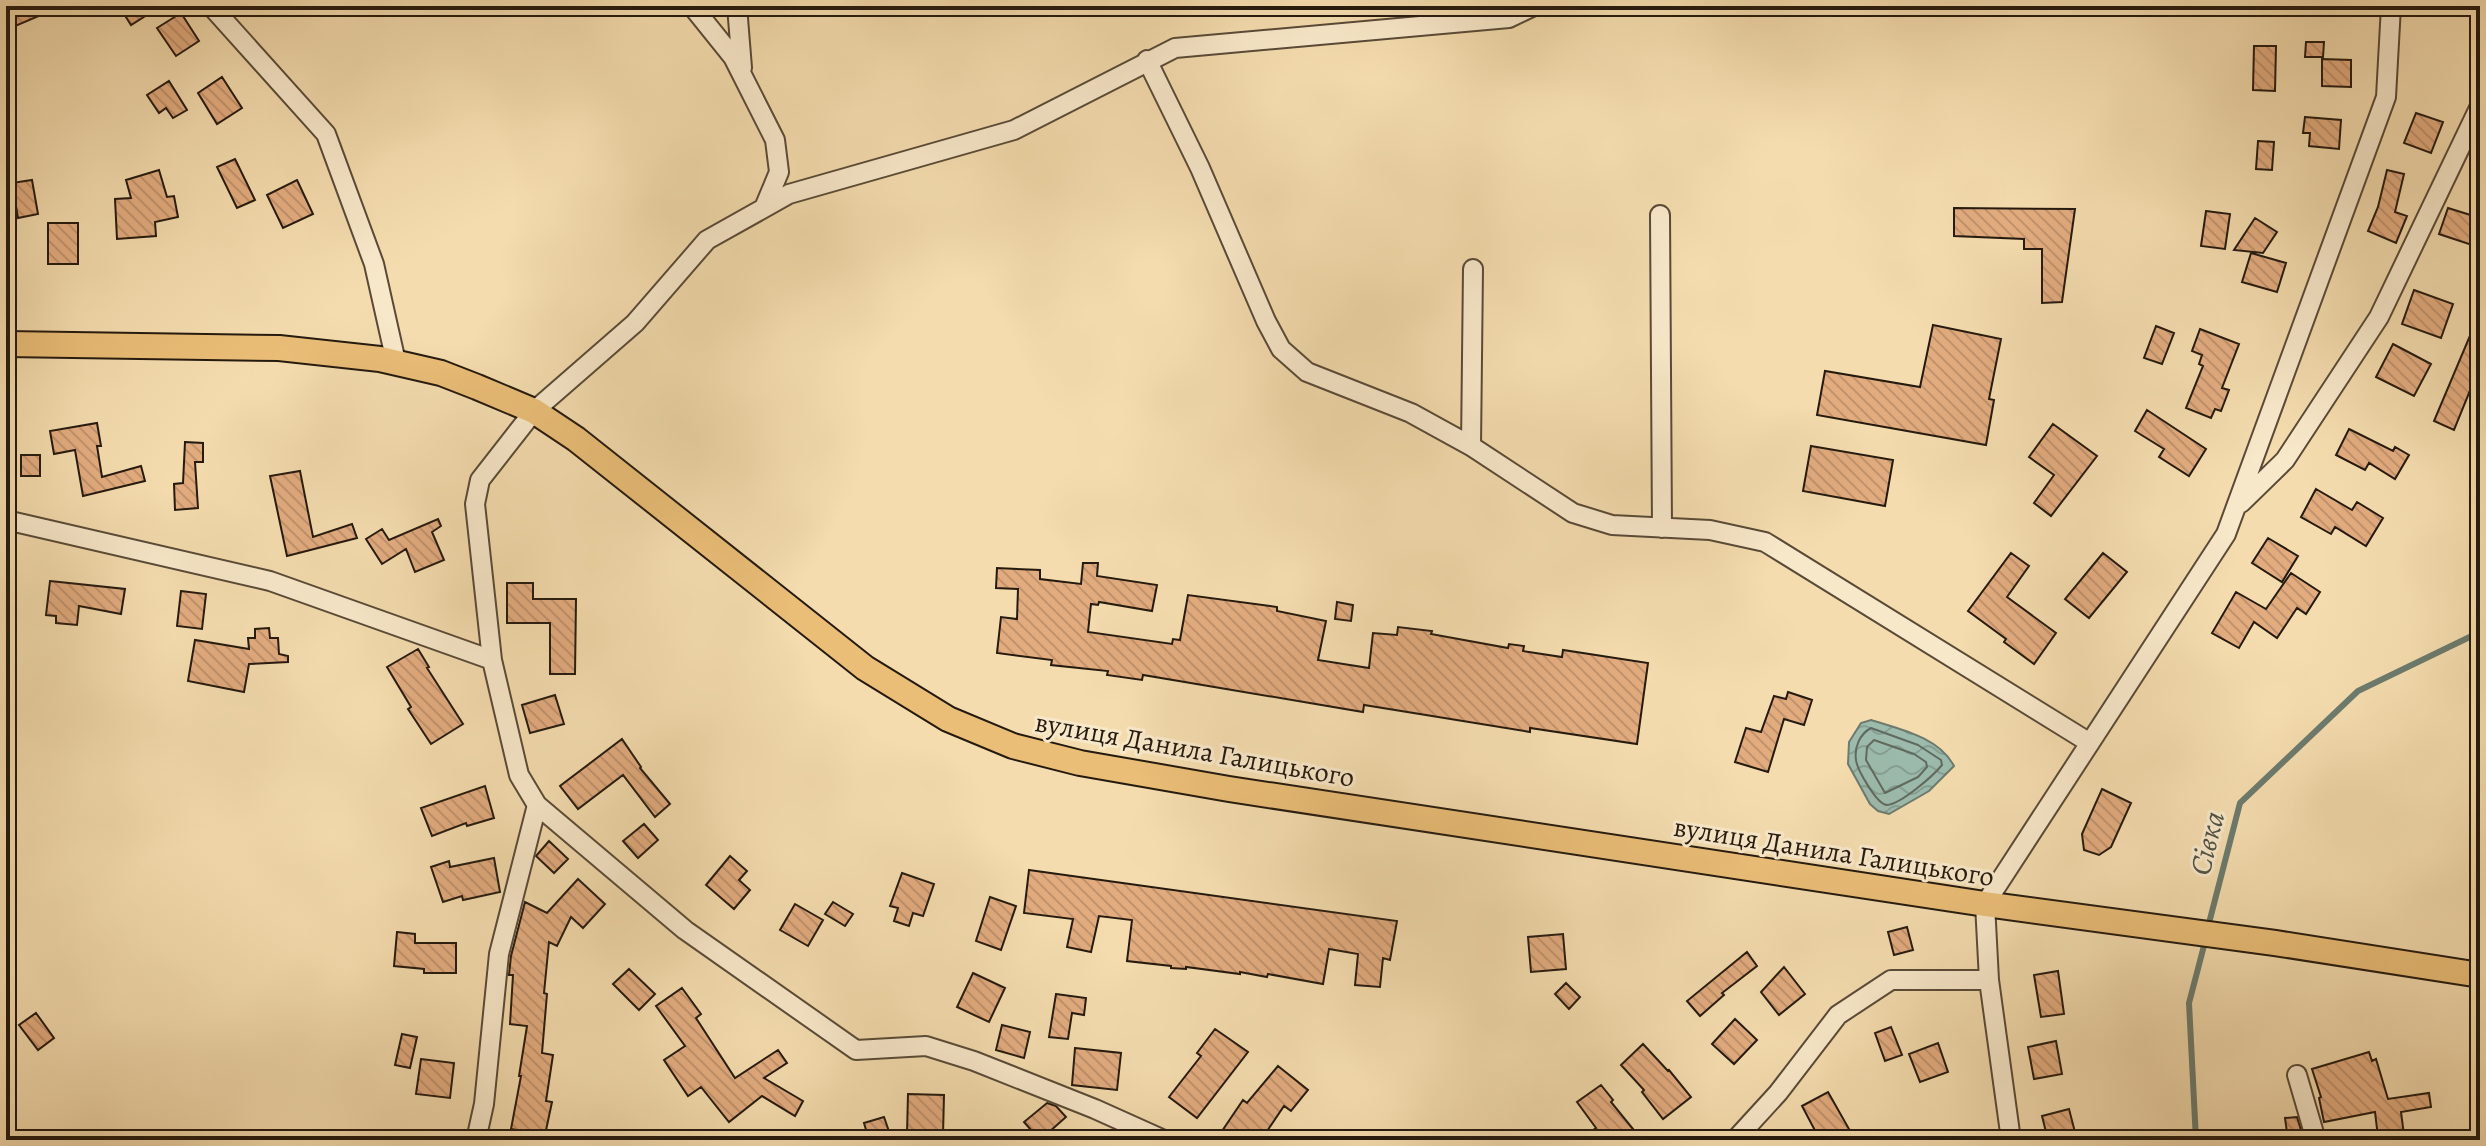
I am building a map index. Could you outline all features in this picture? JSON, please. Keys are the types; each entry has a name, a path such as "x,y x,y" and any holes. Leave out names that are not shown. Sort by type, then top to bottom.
{"main road":[{"name":"вулиця Данила Галицького","path":"6,344 279,348 396,362 441,373 534,411 576,439 865,668 948,719 1013,746 1080,763 1229,789 1985,904 2275,943 2480,975"}],"street":[{"path":"211,6 326,134 374,264 396,362"},
{"path":"692,6 733,57 775,140 779,172 764,208"},
{"path":"737,6 742,75"},
{"path":"1164,1140 1028,1082 926,1046 856,1050 685,930 537,805 519,775 492,660 475,504 480,480 534,411 635,323 707,240 789,194 1014,130 1175,48 1509,18 1534,6"},
{"path":"2011,1140 1989,980 1985,904 2226,534 2386,97 2391,6"},
{"path":"1147,60 1200,168 1266,321 1281,349 1307,372 1411,413 1471,446 1573,513 1612,525 1710,530 1765,542 2090,743"},
{"path":"2236,508 2285,460 2379,317 2480,106"},
{"path":"1660,215 1662,528"},
{"path":"1471,446 1473,269"},
{"path":"6,520 270,581 492,660"},
{"path":"476,1140 484,1104 499,954 537,805"},
{"path":"1735,1140 1778,1093 1838,1015 1891,980 1989,980"},
{"path":"2297,1075 2316,1140"}],"water":[{"path":"1871,720 1929,741 1954,766 1929,791 1889,814 1878,811 1870,804 1848,764 1849,742 1861,723"}],"building":[{"path":"6,6 62,6 13,27"},
{"path":"119,6 161,6 131,25"},
{"path":"181,13 199,41 176,56 157,28"},
{"path":"2306,42 2324,42 2323,57 2305,57"},
{"path":"2254,46 2276,46 2275,91 2253,90"},
{"path":"2322,59 2351,60 2351,87 2322,86"},
{"path":"222,77 242,108 217,124 198,93"},
{"path":"169,81 187,110 173,118 166,108 159,113 147,95"},
{"path":"2416,113 2443,122 2431,153 2404,143"},
{"path":"2305,117 2341,120 2339,149 2309,146 2310,133 2303,133"},
{"path":"2258,141 2274,142 2272,170 2256,169"},
{"path":"235,159 255,200 237,208 217,167"},
{"path":"159,170 167,197 174,196 178,217 155,222 156,236 117,239 115,199 131,198 126,180"},
{"path":"2387,170 2404,174 2395,212 2407,216 2396,243 2368,231 2378,207"},
{"path":"32,180 38,214 18,218 12,183"},
{"path":"297,180 313,214 283,228 267,195"},
{"path":"1954,208 2075,209 2062,302 2042,303 2042,249 2024,249 2024,239 1954,236"},
{"path":"2448,208 2480,218 2472,245 2439,234"},
{"path":"2206,211 2230,214 2225,249 2201,246"},
{"path":"2255,218 2277,232 2263,253 2234,250"},
{"path":"48,223 78,223 78,264 48,264"},
{"path":"2251,253 2286,263 2277,292 2242,282"},
{"path":"2414,290 2453,304 2441,338 2402,324"},
{"path":"2480,312 2480,366 2454,430 2434,421"},
{"path":"1933,325 2001,339 1989,399 1994,400 1986,445 1817,415 1825,371 1920,387"},
{"path":"2156,326 2174,333 2162,364 2144,358"},
{"path":"2200,329 2239,344 2222,388 2229,390 2221,411 2215,409 2211,418 2186,408 2203,366 2199,364 2202,355 2192,351"},
{"path":"2393,344 2431,364 2414,396 2376,377"},
{"path":"2147,410 2206,449 2189,476 2159,457 2164,449 2135,431"},
{"path":"97,423 102,477 141,466 145,481 83,496 75,450 54,454 50,431"},
{"path":"2053,424 2097,456 2051,516 2034,503 2054,475 2029,457"},
{"path":"2349,429 2393,451 2395,447 2409,455 2395,479 2369,463 2365,470 2336,455"},
{"path":"185,442 203,443 203,462 195,462 198,508 175,510 174,484 183,483"},
{"path":"1811,446 1893,460 1885,506 1803,491"},
{"path":"21,455 40,455 40,476 21,476"},
{"path":"300,471 313,537 352,524 357,538 287,556 270,476"},
{"path":"2316,489 2352,510 2357,502 2383,518 2366,546 2335,527 2331,534 2301,517"},
{"path":"438,519 441,526 432,532 444,560 415,572 406,549 382,564 366,539 382,529 389,540"},
{"path":"2268,538 2298,556 2282,582 2252,563"},
{"path":"2011,553 2029,566 2007,597 2056,633 2034,664 1968,611"},
{"path":"2103,553 2127,572 2089,618 2065,599"},
{"path":"1083,563 1098,563 1097,576 1157,585 1152,611 1099,602 1098,605 1091,604 1088,632 1172,644 1173,639 1180,640 1188,595 1277,607 1277,611 1326,621 1318,660 1369,668 1373,633 1397,635 1398,627 1432,631 1431,634 1508,648 1509,644 1524,646 1523,651 1562,657 1563,650 1648,663 1637,744 1530,728 1530,732 1364,705 1363,712 1143,675 1142,680 1107,675 1108,671 1051,665 1052,660 997,653 1001,617 1017,619 1018,589 996,588 997,568 1040,570 1040,579 1081,584"},
{"path":"2291,573 2320,592 2306,614 2297,608 2277,638 2254,622 2239,648 2212,633 2236,592 2266,609"},
{"path":"50,581 125,589 121,614 79,606 77,625 56,623 56,616 46,615"},
{"path":"507,583 533,583 533,599 576,599 575,674 550,674 550,623 507,623"},
{"path":"181,591 206,594 202,629 177,626"},
{"path":"1337,602 1353,605 1351,621 1335,619"},
{"path":"269,628 270,638 278,638 279,654 288,656 288,662 249,664 244,692 188,681 195,640 249,649 248,638 255,638 255,629"},
{"path":"418,649 463,724 431,744 408,709 411,707 387,667"},
{"path":"1788,692 1812,700 1804,725 1784,719 1768,772 1735,762 1746,728 1761,732 1774,696 1786,699"},
{"path":"555,695 564,724 530,733 522,705"},
{"path":"622,739 640,768 670,804 655,817 623,775 578,809 560,786"},
{"path":"485,786 494,818 467,826 466,823 432,836 421,808"},
{"path":"2102,789 2131,803 2111,847 2099,855 2084,850 2082,834"},
{"path":"644,824 658,840 638,858 623,841"},
{"path":"549,841 568,859 554,873 536,856"},
{"path":"730,856 747,871 739,880 750,890 734,909 706,885"},
{"path":"494,858 500,892 463,900 462,896 443,902 431,867 449,861 450,867"},
{"path":"1029,870 1397,921 1390,960 1383,958 1380,987 1355,985 1358,954 1329,949 1323,984 1268,974 1267,977 1240,972 1171,968 1127,961 1132,920 1099,916 1091,952 1067,947 1073,919 1024,913"},
{"path":"902,873 934,884 923,916 913,913 909,926 894,921 898,908 890,906"},
{"path":"578,879 605,904 583,928 571,917 557,946 549,942 542,1053 553,1055 546,1101 552,1102 545,1135 511,1129 527,1026 510,1024 513,975 509,975 525,902 547,913"},
{"path":"990,897 1016,906 1001,950 976,941"},
{"path":"833,902 853,914 845,926 825,914"},
{"path":"795,904 823,920 808,946 780,930"},
{"path":"1907,927 1913,950 1894,955 1888,932"},
{"path":"397,932 415,934 415,943 456,943 456,973 424,973 424,969 394,966"},
{"path":"1563,934 1566,969 1531,972 1528,937"},
{"path":"1747,952 1757,966 1722,993 1724,995 1700,1016 1687,1001"},
{"path":"1784,967 1805,994 1779,1015 1761,992"},
{"path":"629,969 655,994 639,1010 613,984"},
{"path":"2058,971 2064,1014 2041,1017 2034,975"},
{"path":"973,973 1005,988 989,1022 957,1007"},
{"path":"1566,983 1580,997 1569,1009 1555,994"},
{"path":"682,988 701,1014 696,1018 735,1078 778,1050 787,1063 764,1078 803,1101 795,1116 762,1096 729,1122 701,1087 688,1096 664,1060 685,1046 656,1006"},
{"path":"1056,994 1086,998 1084,1015 1072,1013 1068,1039 1049,1037"},
{"path":"36,1013 54,1038 38,1050 19,1025"},
{"path":"1735,1019 1757,1040 1734,1064 1712,1044"},
{"path":"1002,1025 1030,1032 1024,1058 996,1050"},
{"path":"1891,1027 1902,1055 1885,1061 1875,1033"},
{"path":"1215,1029 1248,1052 1197,1118 1169,1097 1201,1056 1197,1053"},
{"path":"402,1034 417,1037 410,1068 395,1065"},
{"path":"2056,1041 2062,1074 2034,1079 2028,1047"},
{"path":"1938,1043 1948,1072 1920,1082 1909,1054"},
{"path":"1643,1044 1691,1097 1663,1119 1642,1092 1644,1090 1621,1065"},
{"path":"1075,1048 1121,1053 1117,1090 1072,1085"},
{"path":"2369,1052 2372,1061 2376,1059 2388,1099 2429,1093 2431,1107 2401,1112 2404,1135 2378,1137 2375,1112 2324,1122 2321,1097 2312,1069"},
{"path":"421,1059 454,1063 450,1098 416,1094"},
{"path":"1278,1066 1308,1090 1291,1111 1284,1106 1261,1140 1228,1140 1220,1134 1243,1100 1247,1103"},
{"path":"1601,1085 1642,1140 1599,1140 1592,1131 1596,1128 1577,1102"},
{"path":"1828,1092 1849,1129 1829,1140 1820,1140 1802,1106"},
{"path":"908,1094 944,1095 943,1135 907,1134"},
{"path":"1047,1103 1056,1106 1066,1117 1040,1140 1024,1122"},
{"path":"2069,1109 2077,1140 2048,1140 2042,1116"},
{"path":"884,1117 892,1140 869,1140 864,1123"},
{"path":"2297,1117 2304,1140 2288,1140 2285,1118"}],"waterway":[{"name":"Сівка","path":"2208,927 2240,803 2358,691 2480,632"},
{"name":"Сівка","path":"2196,1140 2189,1003 2206,938"}]}
